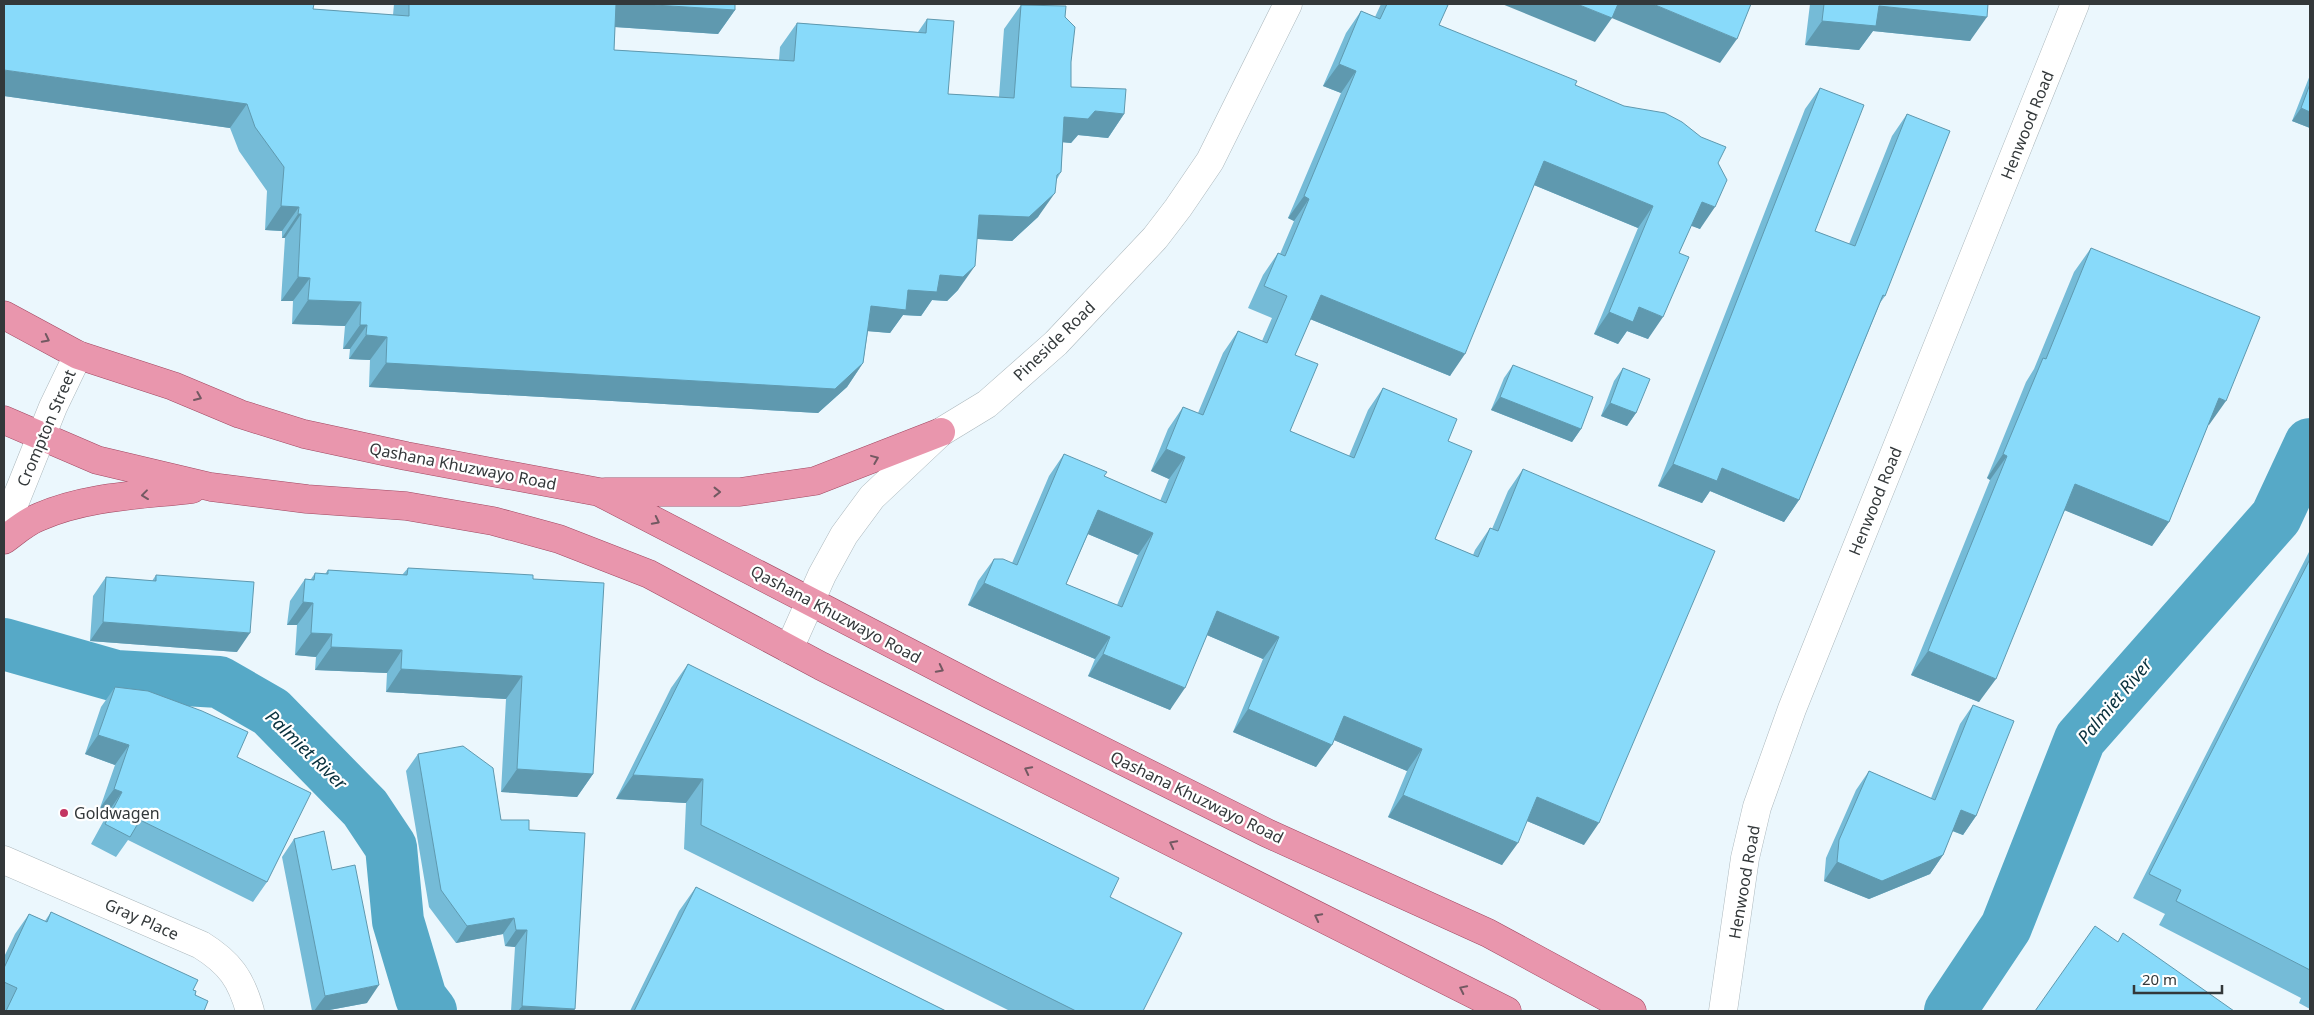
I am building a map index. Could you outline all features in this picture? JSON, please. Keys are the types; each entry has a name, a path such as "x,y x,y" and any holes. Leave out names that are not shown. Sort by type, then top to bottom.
{"main road":[{"name":"Qashana Khuzwayo Road","path":"4,315 78,355 173,386 240,414 304,434 406,456 599,492 989,694 1267,833 1488,934 1632,1011"},
{"path":"4,420 97,460 211,487 307,499 406,506 512,526 559,539 649,574 789,649 1507,1011"},
{"path":"599,492 740,492 815,481 941,432"},
{"path":"4,540 40,516 75,506 101,500 211,487"}],"street":[{"name":"Pineside Road","path":"789,649 809,601 844,535 872,497 941,432 986,404 1056,343 1155,238 1210,162 1288,4"},
{"name":"Henwood Road","path":"1723,1011 1745,858 1757,807 1792,709 1843,580 2075,4"},
{"name":"Crompton Street","path":"4,529 41,435 78,355"},
{"name":"Gray Place","path":"4,860 216,954 241,982 250,1011"}],"building":[{"path":"4,4 314,4 313,9 409,16 409,4 616,4 614,50 794,61 797,23 926,33 927,19 954,21 948,94 1014,98 1021,5 1066,6 1065,17 1075,27 1071,62 1071,87 1126,89 1124,114 1095,111 1088,119 1064,117 1061,172 1057,175 1055,193 1029,217 979,215 975,266 963,277 940,275 937,292 908,290 906,310 871,306 863,363 835,389 386,363 387,337 366,335 367,325 360,325 361,302 308,300 310,278 298,277 301,214 298,214 299,207 281,206 284,167 255,127 247,104 4,70"},
{"path":"638,4 735,4 735,10"},
{"path":"1387,4 1448,5 1439,25 1577,81 1575,85 1624,106 1665,113 1682,122 1701,137 1726,147 1718,163 1727,180 1715,207 1702,202 1679,253 1689,257 1663,317 1639,307 1633,322 1609,312 1653,206 1544,161 1465,354 1321,295 1295,355 1318,364 1290,431 1354,458 1383,388 1457,419 1448,441 1472,451 1435,539 1478,557 1490,528 1498,531 1523,469 1715,551 1599,823 1537,797 1518,843 1403,795 1422,749 1344,716 1332,745 1248,709 1279,637 1217,611 1185,688 1103,654 1110,637 984,583 994,559 1003,559 1017,565 1064,454 1107,472 1104,476 1166,503 1185,457 1166,449 1183,407 1203,415 1238,331 1267,343 1287,296 1264,286 1278,253 1285,256 1309,199 1304,196 1356,71 1339,64 1361,11 1380,19","holes":["1098,510 1153,533 1122,607 1066,584"]},
{"path":"1577,4 1618,4 1612,18"},
{"path":"1653,4 1751,4 1737,39"},
{"path":"1824,4 1988,4 1987,17 1879,6 1876,26 1822,21"},
{"path":"2310,84 2310,112 2301,108"},
{"path":"1820,88 1864,105 1815,231 1855,246 1907,114 1950,131 1885,296 1883,295 1799,500 1722,468 1717,481 1673,464"},
{"path":"2091,248 2260,317 2226,401 2219,398 2169,522 2075,484 1996,679 1928,651 2007,456 2003,454 2043,358 2046,359"},
{"path":"1513,365 1593,397 1581,429 1500,397"},
{"path":"1623,368 1650,379 1636,413 1610,403"},
{"path":"2310,559 2310,970 2176,901 2181,890 2149,874"},
{"path":"408,568 533,575 533,579 604,583 593,774 517,769 522,676 401,669 402,650 331,647 332,634 311,633 313,603 303,602 305,579 314,580 315,573 328,574 328,570 407,575"},
{"path":"156,575 254,582 250,633 103,622 106,577 156,581"},
{"path":"688,664 1119,878 1110,897 1182,933 1143,1011 1076,1011 701,825 703,779 633,775"},
{"path":"115,687 148,691 202,711 248,732 237,757 311,793 267,882 140,820 130,837 105,824 122,792 114,789 129,745 98,735"},
{"path":"1973,705 2014,721 1976,816 1961,810 1943,855 1882,881 1837,862 1839,840 1869,771 1935,800"},
{"path":"463,746 493,768 501,820 529,820 529,830 585,833 575,1009 522,1006 527,930 516,930 514,918 467,926 441,890 418,754"},
{"path":"324,831 332,870 355,865 379,985 325,996 294,839"},
{"path":"696,887 946,1011 634,1011"},
{"path":"51,912 198,980 193,990 196,991 195,995 208,1001 204,1011 6,1011 17,988 4,982 4,968 29,914 47,922"},
{"path":"2095,926 2118,942 2123,933 2234,1011 2035,1011"}],"waterway":[{"name":"Palmiet River","path":"1950,1011 2006,927 2080,739 2276,517 2310,444"},
{"name":"Palmiet River","path":"4,644 116,676 219,682 271,712 365,808 391,847 398,921 421,998 431,1011"}],"place":[{"name":"Goldwagen","path":"64,813"}]}
